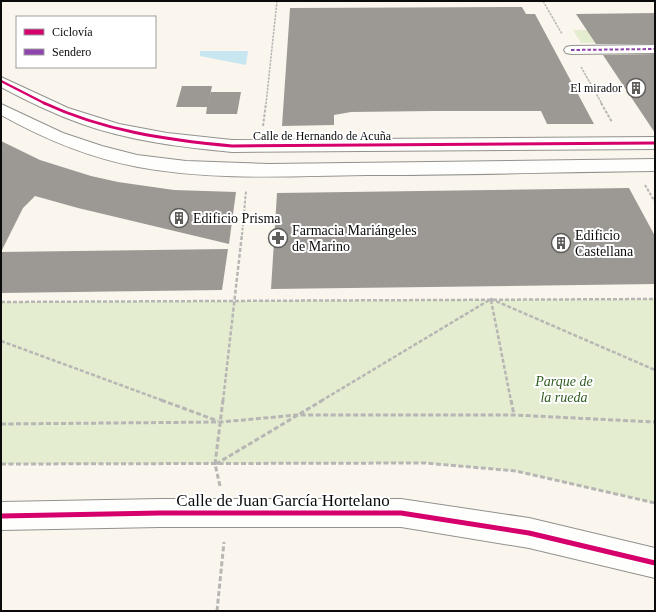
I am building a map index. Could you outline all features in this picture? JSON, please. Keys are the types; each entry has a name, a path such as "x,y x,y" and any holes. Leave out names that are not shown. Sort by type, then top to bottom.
{"street":[{"path":"571,50 655,50"},
{"name":"Calle de Hernando de Acuña","path":"1,80 38,101 102,125 174,140 232,146 655,143"},
{"path":"1,109 31,126 64,140 109,154 157,164 239,170 655,165"},
{"name":"Calle de Juan García Hortelano","path":"1,516 160,513 401,513 529,533 655,563"}],"path":[{"path":"260,146 277,1"},
{"path":"543,1 624,143"},
{"path":"642,180 655,202"},
{"path":"215,464 235,300 247,183"},
{"path":"491,299 655,370"},
{"path":"491,299 514,415"},
{"path":"215,464 491,299"},
{"path":"1,302 655,299"},
{"path":"1,341 220,422"},
{"path":"1,424 220,422 297,415 514,415 655,422"},
{"path":"1,464 425,464 509,471 655,503"},
{"path":"217,611 218,596"}],"green space":[{"path":"573,30 655,30 655,42 581,43"},
{"name":"Parque de la rueda","path":"655,299 655,503 516,471 425,463 1,464 1,302"}],"water":[{"path":"200,51 248,51 246,65 200,56"}],"building":[{"path":"522,7 526,14 535,14 594,124 547,124 541,111 435,111 351,112 334,115 334,125 282,126 290,8"},
{"path":"655,13 655,44 596,44 576,14"},
{"name":"El mirador","path":"655,54 655,133 603,55"},
{"path":"182,86 212,86 208,107 211,92 241,92 237,114 206,114 207,107 176,107"},
{"path":"1,141 40,160 91,176 118,182 174,190 236,192 229,244 78,208 35,196 23,208 1,252"},
{"path":"629,188 655,236 655,284 271,289 277,193"},
{"path":"228,249 222,290 1,293 1,252"}],"marked path":[{"path":"571,50 655,49"}],"cycle path":[{"path":"1,81 63,111 102,125 150,136 232,146 655,143"},
{"path":"1,516 160,513 401,513 529,533 655,563"}],"place":[{"name":"El mirador","path":"636,88"},
{"name":"Edificio Prisma","path":"179,218"},
{"name":"Farmacia Mariángeles de Marino","path":"278,238"},
{"name":"Edificio Castellana","path":"561,243"}]}
